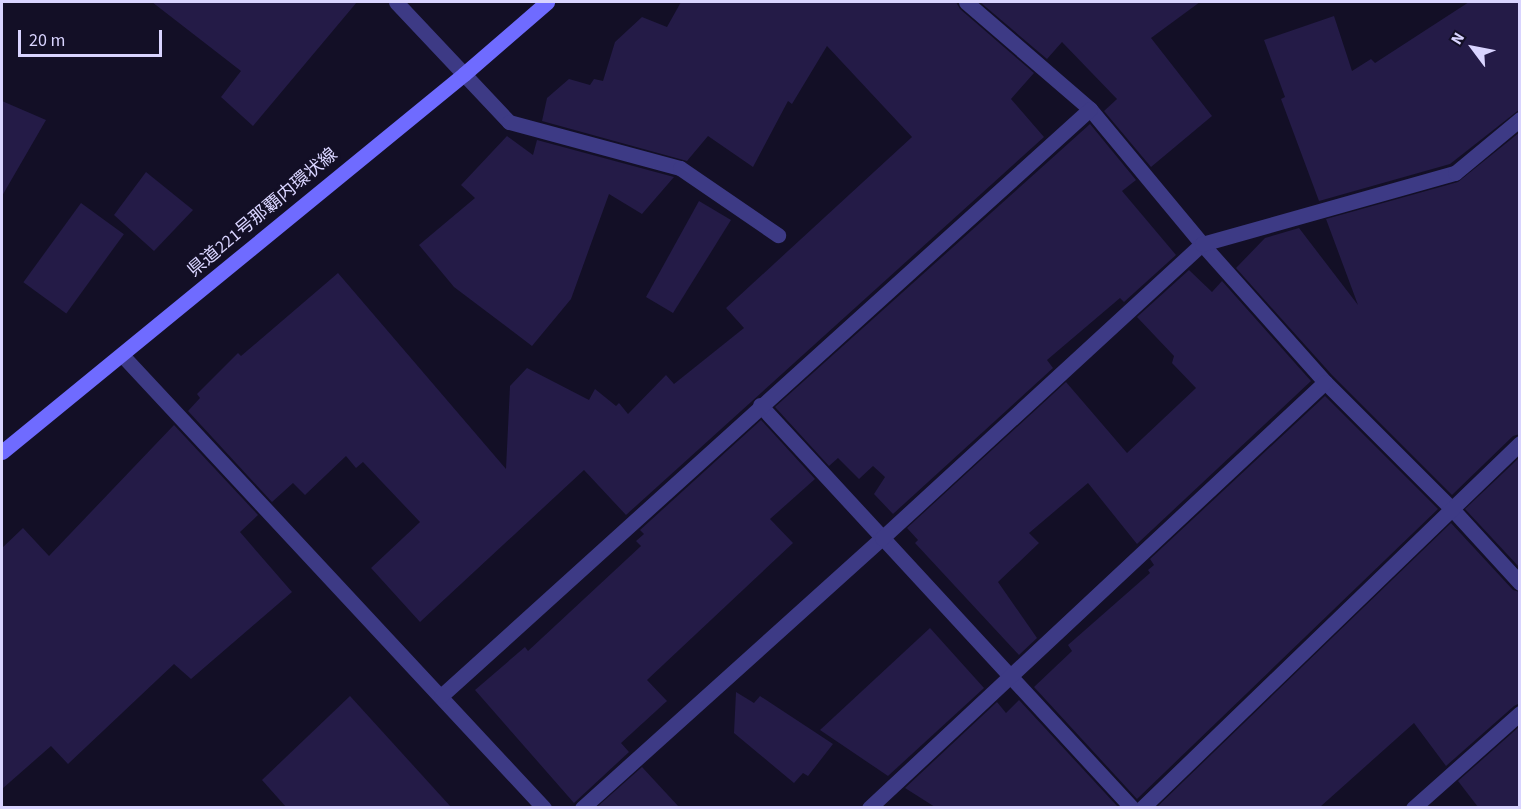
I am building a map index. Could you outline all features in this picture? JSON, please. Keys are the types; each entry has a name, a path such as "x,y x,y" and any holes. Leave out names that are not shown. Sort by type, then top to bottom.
{"main road":[{"name":"県道221号那覇内環状線","path":"2,452 464,74 547,2"}],"street":[{"path":"396,2 509,122 680,168 777,235"},
{"path":"966,2 1090,108 1202,244 1325,382 1453,510 1520,583"},
{"path":"441,696 1090,108"},
{"path":"582,807 882,538 1202,244 1455,172 1520,119"},
{"path":"122,355 544,807"},
{"path":"869,807 1325,382"},
{"path":"760,405 1009,678 1132,807"},
{"path":"1142,807 1520,443"},
{"path":"1413,807 1520,712"}],"building":[{"path":"152,2 357,2 253,126 221,97 241,71"},
{"path":"681,2 956,2 960,9 1034,73 1011,99 1044,137 626,515 584,470 420,622 371,568 420,522 363,462 356,468 346,456 305,495 293,483 272,502 188,411 200,398 197,394 238,353 241,356 338,273 506,469 510,386 527,368 589,400 595,389 616,406 619,403 628,414 666,375 674,384 744,328 726,308 912,137 827,46 792,104 788,101 753,167 708,136 687,161 542,121 547,98 569,79 590,85 594,79 603,81 615,42 642,17 667,27"},
{"path":"980,2 1200,2 1151,38 1212,116 1151,167 1104,111 1117,99 1062,42 1047,59"},
{"path":"1469,2 1520,2 1520,109 1450,164 1319,201 1281,99 1285,97 1264,40 1334,16 1352,71 1371,59 1375,63"},
{"path":"2,101 46,120 2,196"},
{"path":"1090,124 1136,180 1122,191 1176,255 1124,302 1120,298 1047,360 1053,368 893,514 874,494 885,477 873,466 859,479 838,458 829,466 775,407"},
{"path":"1520,132 1520,434 1513,436 1452,495 1332,375 1236,268 1265,238 1299,228 1358,305 1326,219 1458,182"},
{"path":"507,136 533,155 537,140 674,177 642,214 609,194 571,299 532,346 454,287 419,245 475,198 461,185"},
{"path":"146,172 193,210 154,251 114,215"},
{"path":"699,201 731,220 673,313 646,297"},
{"path":"81,203 124,234 66,313 23,282"},
{"path":"1189,270 1212,292 1222,281 1311,381 1137,544 1088,483 1029,533 1039,543 998,582 1037,638 1019,655 915,543 918,540 907,528 1066,382 1127,453 1196,388 1172,363 1174,356 1137,317"},
{"path":"1325,396 1438,509 1137,799 1034,687 1072,651 1068,645 1150,573 1148,570 1154,565 1150,559"},
{"path":"761,420 815,479 770,519 793,543 647,680 667,701 621,743 629,752 574,803 475,690 525,647 528,651 641,546 636,541 644,534 640,530"},
{"path":"174,425 258,515 240,532 292,592 191,679 174,664 68,764 51,746 2,789 2,548 23,528 49,556"},
{"path":"1520,457 1520,568 1465,509"},
{"path":"1451,523 1513,590 1520,592 1520,703 1446,766 1414,723 1320,807 1157,807"},
{"path":"930,628 984,688 888,776 820,730"},
{"path":"736,692 754,703 760,696 833,744 808,776 803,773 794,783 734,733"},
{"path":"350,696 451,807 286,807 262,780"},
{"path":"1019,700 1118,807 935,807 905,788 997,702 1006,713"},
{"path":"1520,726 1520,807 1478,807 1458,781"},
{"path":"642,767 679,807 597,807"}]}
